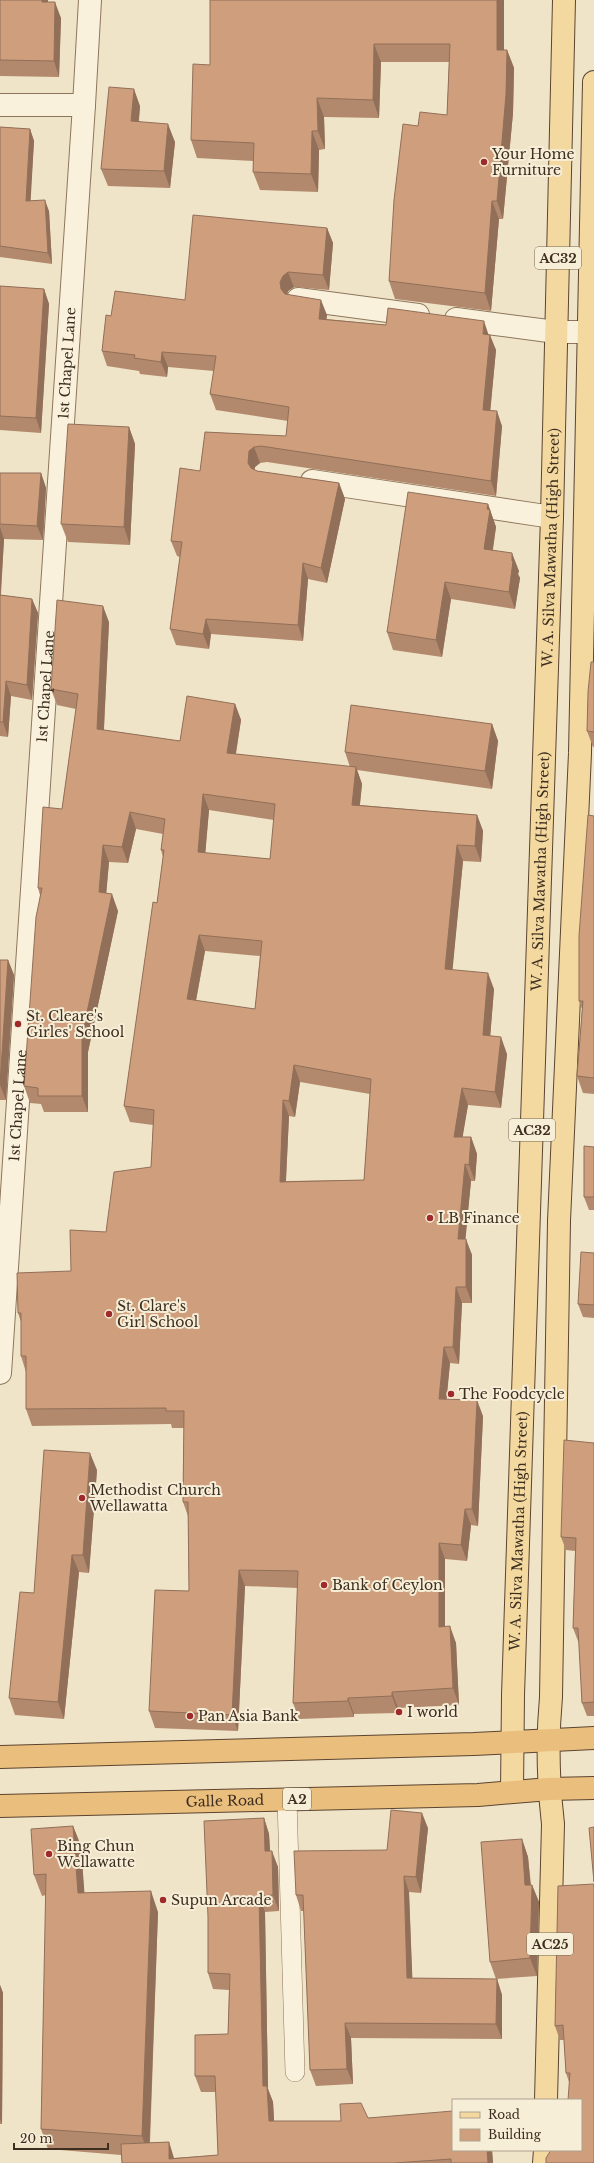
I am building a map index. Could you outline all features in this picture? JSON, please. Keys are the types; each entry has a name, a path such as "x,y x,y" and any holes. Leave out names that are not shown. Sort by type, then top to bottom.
{"highway":[{"path":"0,1756 547,1741 594,1738"},
{"name":"Galle Road","path":"0,1806 478,1794 549,1789 594,1788"}],"main road":[{"name":"W. A. Silva Mawatha (High Street)","path":"512,1791 552,517 564,0"},
{"name":"AC32","path":"547,1741 551,1697 559,1221 587,754 590,389 588,332 594,82"},
{"path":"547,1741 549,1789"},
{"name":"AC25","path":"546,2099 553,1824 549,1789"},
{"path":"544,2163 545,2151"}],"street":[{"name":"1st Chapel Lane","path":"0,1373 90,0"},
{"path":"0,105 84,105"},
{"path":"298,299 556,332 588,332"},
{"path":"288,478 552,517"}],"lane":[{"path":"286,1799 295,2072"}],"building":[{"path":"0,0 42,0 42,2 55,2 54,61 0,60"},
{"path":"210,0 497,0 497,50 507,50 506,94 497,201 492,201 485,293 389,281 394,200 403,124 418,126 420,112 447,115 450,44 374,44 373,100 317,98 318,131 312,131 311,174 253,172 254,143 191,140 193,64 210,65"},
{"path":"109,87 134,89 131,121 168,124 164,171 101,169"},
{"path":"0,127 30,129 26,201 45,200 48,253 0,246"},
{"path":"193,215 327,228 323,275 288,272 283,276 280,282 281,289 285,294 321,300 319,319 386,325 388,308 484,321 483,334 490,335 483,410 497,411 491,481 261,446 254,447 249,451 248,463 251,468 257,471 339,483 321,568 303,563 298,625 206,619 203,634 170,629 182,542 171,541 180,468 200,471 205,432 286,436 289,407 210,394 216,356 162,352 161,362 134,358 135,355 102,351 106,315 111,316 115,291 185,300"},
{"path":"0,286 44,289 36,418 0,416"},
{"path":"68,424 129,427 124,527 61,524"},
{"path":"0,473 41,473 37,526 0,524"},
{"path":"408,492 488,504 487,509 490,510 484,549 512,553 513,561 509,592 445,582 436,640 387,632"},
{"path":"0,595 32,599 27,685 6,681 3,722 0,722"},
{"path":"57,600 103,606 97,729 180,741 187,696 235,704 227,753 356,767 352,805 477,815 475,846 457,845 445,969 488,973 483,1035 501,1037 495,1092 462,1088 454,1137 471,1137 469,1165 465,1164 458,1239 466,1239 466,1287 456,1287 453,1347 444,1347 439,1399 477,1400 472,1509 465,1509 461,1545 439,1543 439,1627 450,1626 453,1688 392,1692 392,1696 348,1698 348,1701 293,1703 298,1571 239,1570 232,1715 149,1711 155,1590 189,1591 188,1502 183,1502 184,1411 166,1411 166,1408 26,1409 26,1356 21,1356 21,1313 18,1313 17,1273 71,1271 70,1230 106,1232 114,1172 151,1167 154,1110 124,1106 153,902 157,903 164,850 161,850 165,819 130,812 122,847 103,845 99,892 112,894 82,1036 82,1096 38,1096 38,1088 24,1086 36,917 42,888 38,888 43,807 62,809 78,694 51,689","holes":["203,794 275,804 270,859 198,852","199,935 262,941 255,1009 187,999","294,1065 371,1079 364,1180 280,1182 283,1100 289,1101"]},
{"path":"591,662 594,662 594,732 587,731 588,692"},
{"path":"351,705 492,724 485,771 345,752"},
{"path":"588,815 594,816 594,1078 577,1076 583,1001 579,1001 579,936"},
{"path":"0,960 8,960 0,1085"},
{"path":"584,1146 594,1147 594,1197 584,1197"},
{"path":"581,1252 594,1253 594,1305 578,1304"},
{"path":"564,1440 594,1443 594,1702 582,1703 578,1628 573,1628 576,1538 561,1537"},
{"path":"44,1450 90,1453 83,1555 72,1555 58,1702 9,1698 20,1592 34,1593"},
{"path":"391,1810 422,1813 416,1877 404,1876 407,1978 497,1979 496,2024 345,2023 347,2069 310,2070 303,1895 296,1895 294,1851 387,1850"},
{"path":"264,1818 265,1851 272,1851 273,1895 259,1896 263,2086 267,2086 269,2121 341,2121 340,2104 361,2103 368,2118 452,2111 452,2151 487,2151 488,2163 451,2163 451,2159 394,2163 122,2163 121,2144 169,2142 169,2159 218,2155 215,2076 195,2076 195,2035 228,2034 230,1974 208,1973 208,1917 204,1821"},
{"path":"73,1826 78,1893 151,1891 142,2136 41,2129 46,1874 34,1875 31,1829"},
{"path":"594,1827 594,1882 589,1828"},
{"path":"522,1839 525,1885 532,1885 530,1958 490,1962 481,1842"},
{"path":"594,1884 594,2163 546,2163 546,2158 550,2151 582,2151 582,2099 568,2099 570,2073 566,2073 563,2025 555,2026 558,1886"}],"place":[{"name":"Your Home Furniture","path":"484,162"},
{"name":"St. Cleare's Girles' School","path":"18,1024"},
{"name":"LB Finance","path":"430,1218"},
{"name":"St. Clare's Girl School","path":"109,1314"},
{"name":"The Foodcycle","path":"451,1394"},
{"name":"Methodist Church Wellawatta","path":"82,1498"},
{"name":"Bank of Ceylon","path":"324,1585"},
{"name":"I world","path":"399,1712"},
{"name":"Pan Asia Bank","path":"190,1716"},
{"name":"Bing Chun Wellawatte","path":"49,1854"},
{"name":"Supun Arcade","path":"163,1900"}]}
